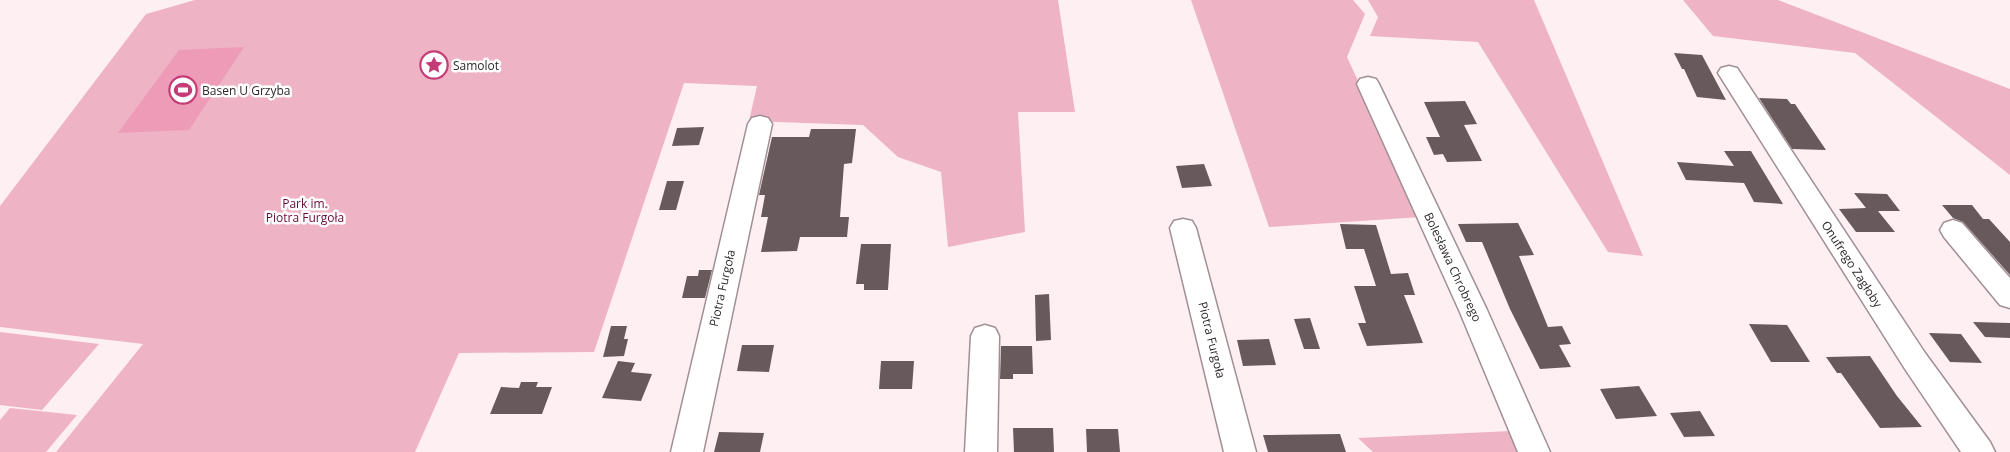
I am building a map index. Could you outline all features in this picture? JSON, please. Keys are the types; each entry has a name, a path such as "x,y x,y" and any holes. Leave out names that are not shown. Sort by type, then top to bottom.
{"street":[{"name":"Onufrego Zagłoby","path":"1729,73 1915,361 1978,452"},
{"name":"Bolesława Chrobrego","path":"1368,84 1474,310 1534,452"},
{"name":"Piotra Furgoła","path":"687,452 760,124"},
{"name":"Piotra Furgoła","path":"1183,228 1240,452"},
{"path":"1953,230 2010,297"},
{"path":"981,452 985,336"}],"green space":[{"name":"Park im. Piotra Furgoła","path":"195,0 1058,0 1075,112 1018,112 1025,232 948,247 941,172 898,157 863,125 749,121 757,86 684,83 594,352 459,353 415,452 56,452 143,344 0,327 0,206 146,14"},
{"path":"1191,0 1353,0 1365,14 1347,57 1421,217 1269,227"},
{"path":"1368,0 1534,0 1643,256 1608,252 1478,42 1370,36 1378,17"},
{"path":"1683,0 1778,0 2010,89 2010,175 1855,53 1713,36"},
{"path":"0,332 99,344 42,410 0,405"},
{"path":"10,408 77,415 46,452 0,452 0,420"},
{"path":"1511,431 1522,452 1373,452 1358,438"}],"shaded area":[{"name":"Basen U Grzyba","path":"244,47 189,130 118,133 179,50"}],"building":[{"path":"1674,53 1702,55 1726,100 1697,97"},
{"path":"1759,98 1787,99 1791,104 1795,104 1826,150 1792,149"},
{"path":"1465,101 1477,124 1464,125 1482,161 1447,162 1443,154 1434,155 1426,137 1440,137 1424,102"},
{"path":"704,127 699,145 672,146 677,128"},
{"path":"811,129 856,129 852,163 844,164 840,217 849,217 847,237 800,237 797,251 761,252 768,217 761,217 765,195 759,195 772,137 809,137"},
{"path":"1724,151 1751,151 1783,204 1754,202 1744,183 1686,180 1677,162 1734,166"},
{"path":"1204,164 1212,186 1182,188 1176,166"},
{"path":"667,181 684,181 676,210 659,210"},
{"path":"1854,193 1887,194 1900,211 1878,211 1895,232 1856,232 1839,209 1866,208"},
{"path":"1942,205 1972,205 1983,219 1989,219 2010,242 2010,275 1963,222 1953,218"},
{"path":"1518,223 1534,255 1519,256 1548,327 1562,326 1571,344 1559,345 1571,367 1540,369 1510,309 1482,242 1466,242 1458,224"},
{"path":"1340,224 1376,225 1391,274 1408,273 1415,295 1404,295 1423,343 1367,346 1358,323 1366,323 1354,286 1376,286 1364,249 1346,249"},
{"path":"861,244 891,244 888,290 864,290 864,284 856,284"},
{"path":"699,270 712,270 705,298 682,298 687,276 698,276"},
{"path":"1049,294 1051,340 1036,341 1035,295"},
{"path":"1310,318 1320,349 1304,349 1294,319"},
{"path":"1973,322 2010,323 2010,338 1985,337"},
{"path":"1749,324 1787,325 1810,362 1771,362"},
{"path":"611,326 627,326 624,339 628,339 624,356 603,357"},
{"path":"1929,333 1961,334 1982,363 1950,362"},
{"path":"1269,339 1276,365 1243,366 1237,340"},
{"path":"742,345 774,345 769,372 737,371"},
{"path":"1001,346 1032,346 1033,374 1013,374 1013,379 1000,379"},
{"path":"1870,356 1897,396 1922,427 1880,428 1841,373 1837,373 1826,357"},
{"path":"618,361 635,363 631,372 652,374 641,401 602,398"},
{"path":"881,361 914,361 912,389 879,389"},
{"path":"521,382 538,382 536,387 552,387 542,414 490,414 501,387 519,388"},
{"path":"1639,386 1657,416 1616,419 1600,389"},
{"path":"1700,411 1715,436 1684,437 1670,413"},
{"path":"1013,428 1053,428 1054,452 1014,452"},
{"path":"1086,429 1118,429 1120,452 1087,452"},
{"path":"719,432 764,433 760,452 714,452"},
{"path":"1340,434 1346,452 1268,452 1263,435"}],"place":[{"name":"Samolot","path":"434,65"},
{"name":"Basen U Grzyba","path":"183,90"}]}
